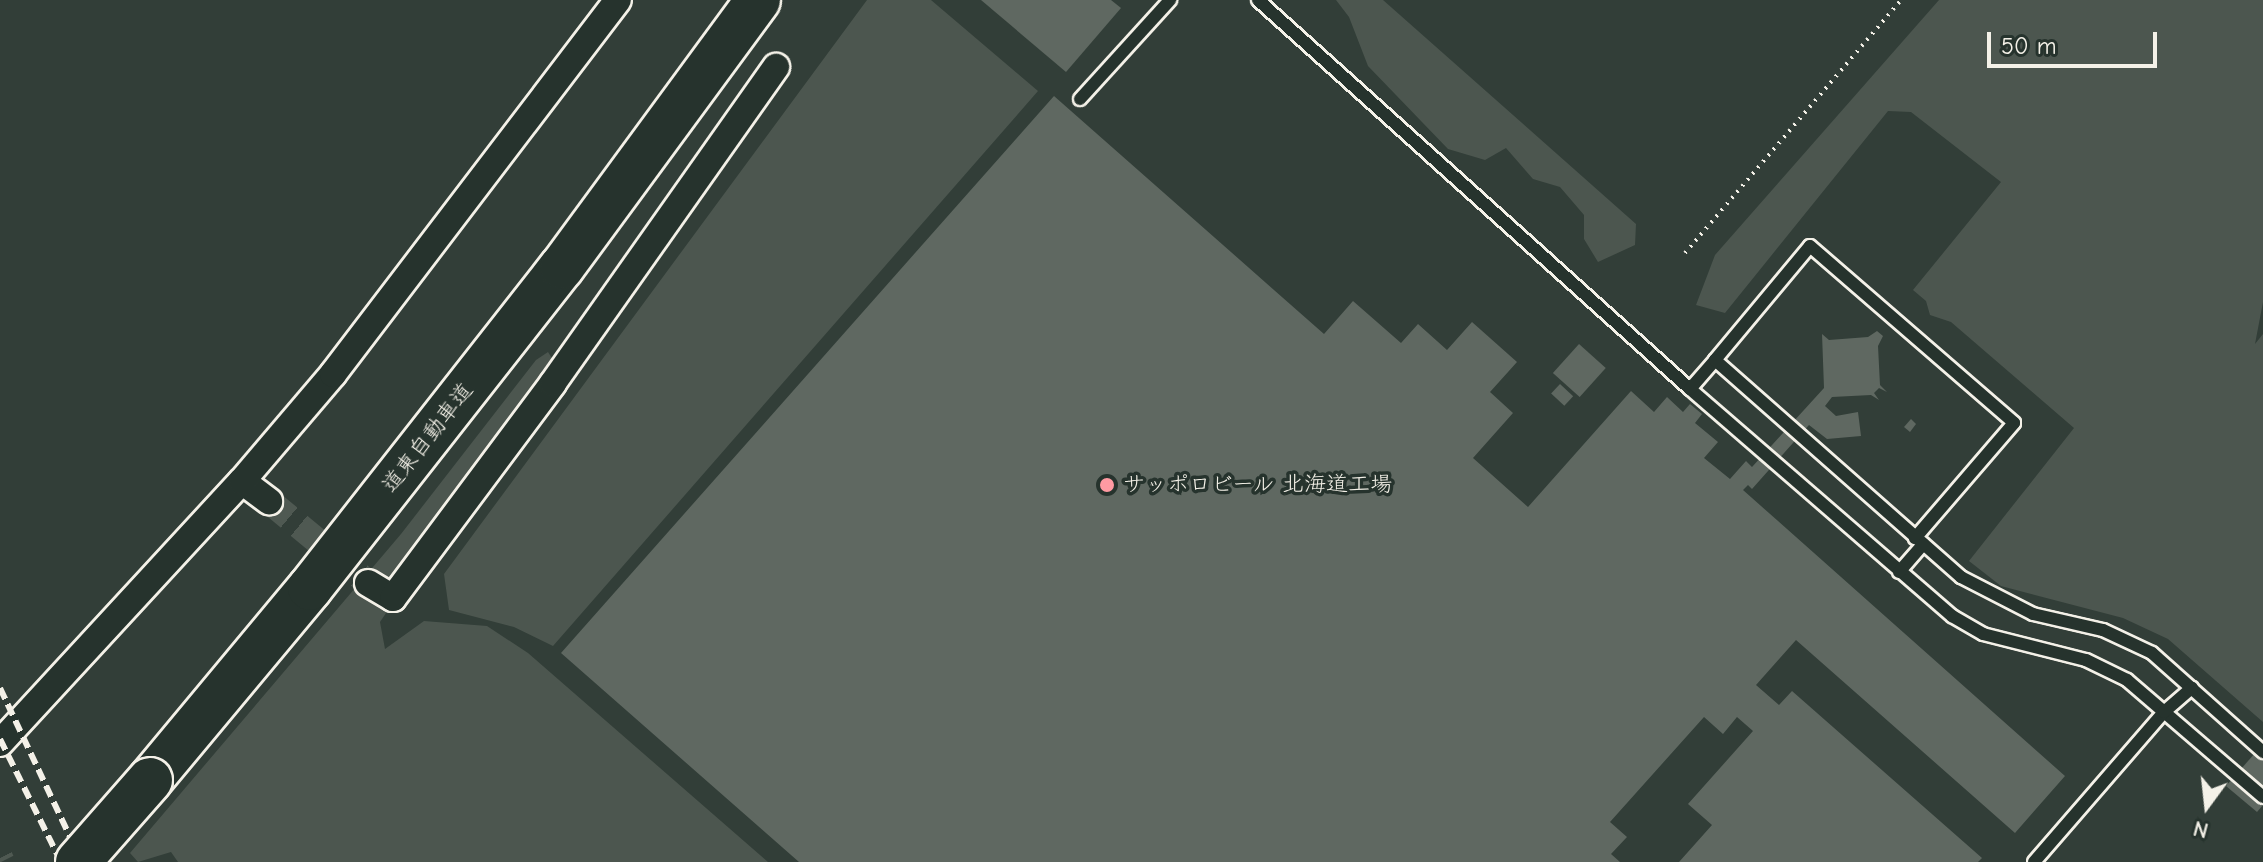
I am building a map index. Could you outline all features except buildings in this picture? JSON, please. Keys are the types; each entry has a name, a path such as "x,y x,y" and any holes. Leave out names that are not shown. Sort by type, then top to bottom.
{"highway":[{"name":"道東自動車道","path":"78,862 310,588 552,280 758,0"}],"street":[{"path":"0,743 242,481 333,374 618,0"},
{"path":"368,583 393,598 553,383 776,67"},
{"path":"242,481 269,501"}],"lane":[{"path":"1080,99 1170,0"},
{"path":"1258,0 1690,389 1952,616 1983,634 2086,660 2127,680 2263,797"},
{"path":"1690,389 1810,246 2014,423 1919,541 1899,572"},
{"path":"1715,360 1961,577 2033,614 2103,630 2152,653 2263,752"},
{"path":"2034,862 2164,712 2192,688"}],"path":[{"path":"1685,253 1901,0"}],"shaded area":[{"path":"867,0 931,0 1038,91 553,646 514,627 449,610 444,574"},
{"path":"1336,0 1383,0 1636,224 1635,245 1598,262 1584,239 1584,215 1560,187 1533,179 1506,148 1485,160 1448,149 1368,66 1349,17"},
{"path":"1939,0 2263,0 2263,302 2255,344 2263,334 2263,722 2168,639 2123,618 2001,586 1969,561 2074,428 1951,322 1930,315 1926,301 1913,290 2001,182 1911,112 1888,111 1725,313 1696,305 1715,255"},
{"path":"548,352 555,363 380,622 385,649 424,621 487,626 528,653 768,862 178,862 171,852 138,862 130,853 401,534 536,360"}],"tunnel":[{"path":"269,501 368,583"},
{"path":"0,858 2,862"}],"railway":[{"path":"0,688 82,862"},
{"path":"0,739 61,862"}],"place":[{"name":"サッポロビール 北海道工場","path":"1107,485"}]}
